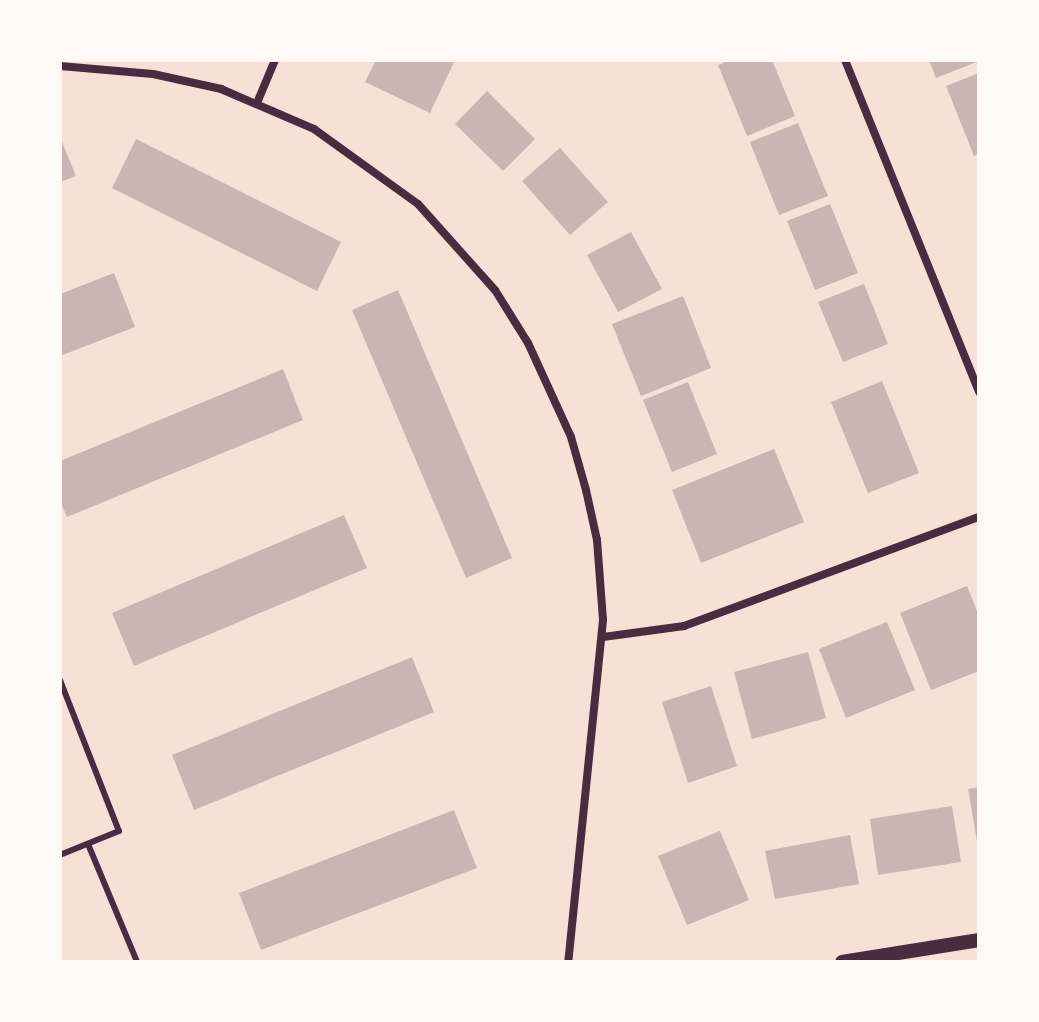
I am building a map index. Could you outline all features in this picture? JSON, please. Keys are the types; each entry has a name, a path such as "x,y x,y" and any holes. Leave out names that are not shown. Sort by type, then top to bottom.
{"street":[{"path":"257,103 275,60"},
{"path":"845,60 979,392"},
{"path":"60,66 153,74 257,103 314,129 364,161 418,204 495,290 528,343 571,437 597,540 603,637 568,962"},
{"path":"603,637 684,626 979,517"},
{"path":"842,962 979,940"}],"lane":[{"path":"60,680 119,831 60,855"},
{"path":"88,844 137,962"}],"building":[{"path":"376,60 455,60 430,113 365,82"},
{"path":"731,60 772,60 795,116 747,136 718,65"},
{"path":"929,60 979,60 979,61 936,78"},
{"path":"979,73 979,154 974,156 946,86"},
{"path":"487,91 535,139 503,171 455,124"},
{"path":"798,123 828,196 779,215 750,142"},
{"path":"60,137 76,176 60,182"},
{"path":"136,139 341,242 317,291 112,188"},
{"path":"560,148 608,202 570,235 522,181"},
{"path":"830,204 858,273 815,290 787,221"},
{"path":"631,232 662,289 618,312 587,255"},
{"path":"114,273 135,327 60,356 60,294"},
{"path":"864,284 888,344 843,362 818,302"},
{"path":"398,290 512,558 466,578 352,310"},
{"path":"683,296 711,368 641,396 612,324"},
{"path":"283,369 303,420 67,517 60,501 60,461"},
{"path":"882,381 919,473 868,493 831,402"},
{"path":"688,382 717,454 672,472 643,400"},
{"path":"774,449 804,522 701,563 672,490"},
{"path":"344,515 367,568 134,666 112,613"},
{"path":"967,586 979,616 979,671 931,690 900,613"},
{"path":"887,622 915,690 846,718 819,649"},
{"path":"808,652 826,718 752,739 734,672"},
{"path":"412,657 434,712 194,810 172,755"},
{"path":"711,686 737,766 688,783 662,702"},
{"path":"979,787 979,841 977,841 968,789"},
{"path":"952,806 961,862 878,875 870,819"},
{"path":"454,810 477,868 261,950 239,893"},
{"path":"720,831 749,900 687,925 658,856"},
{"path":"850,835 859,884 775,899 765,851"}]}
